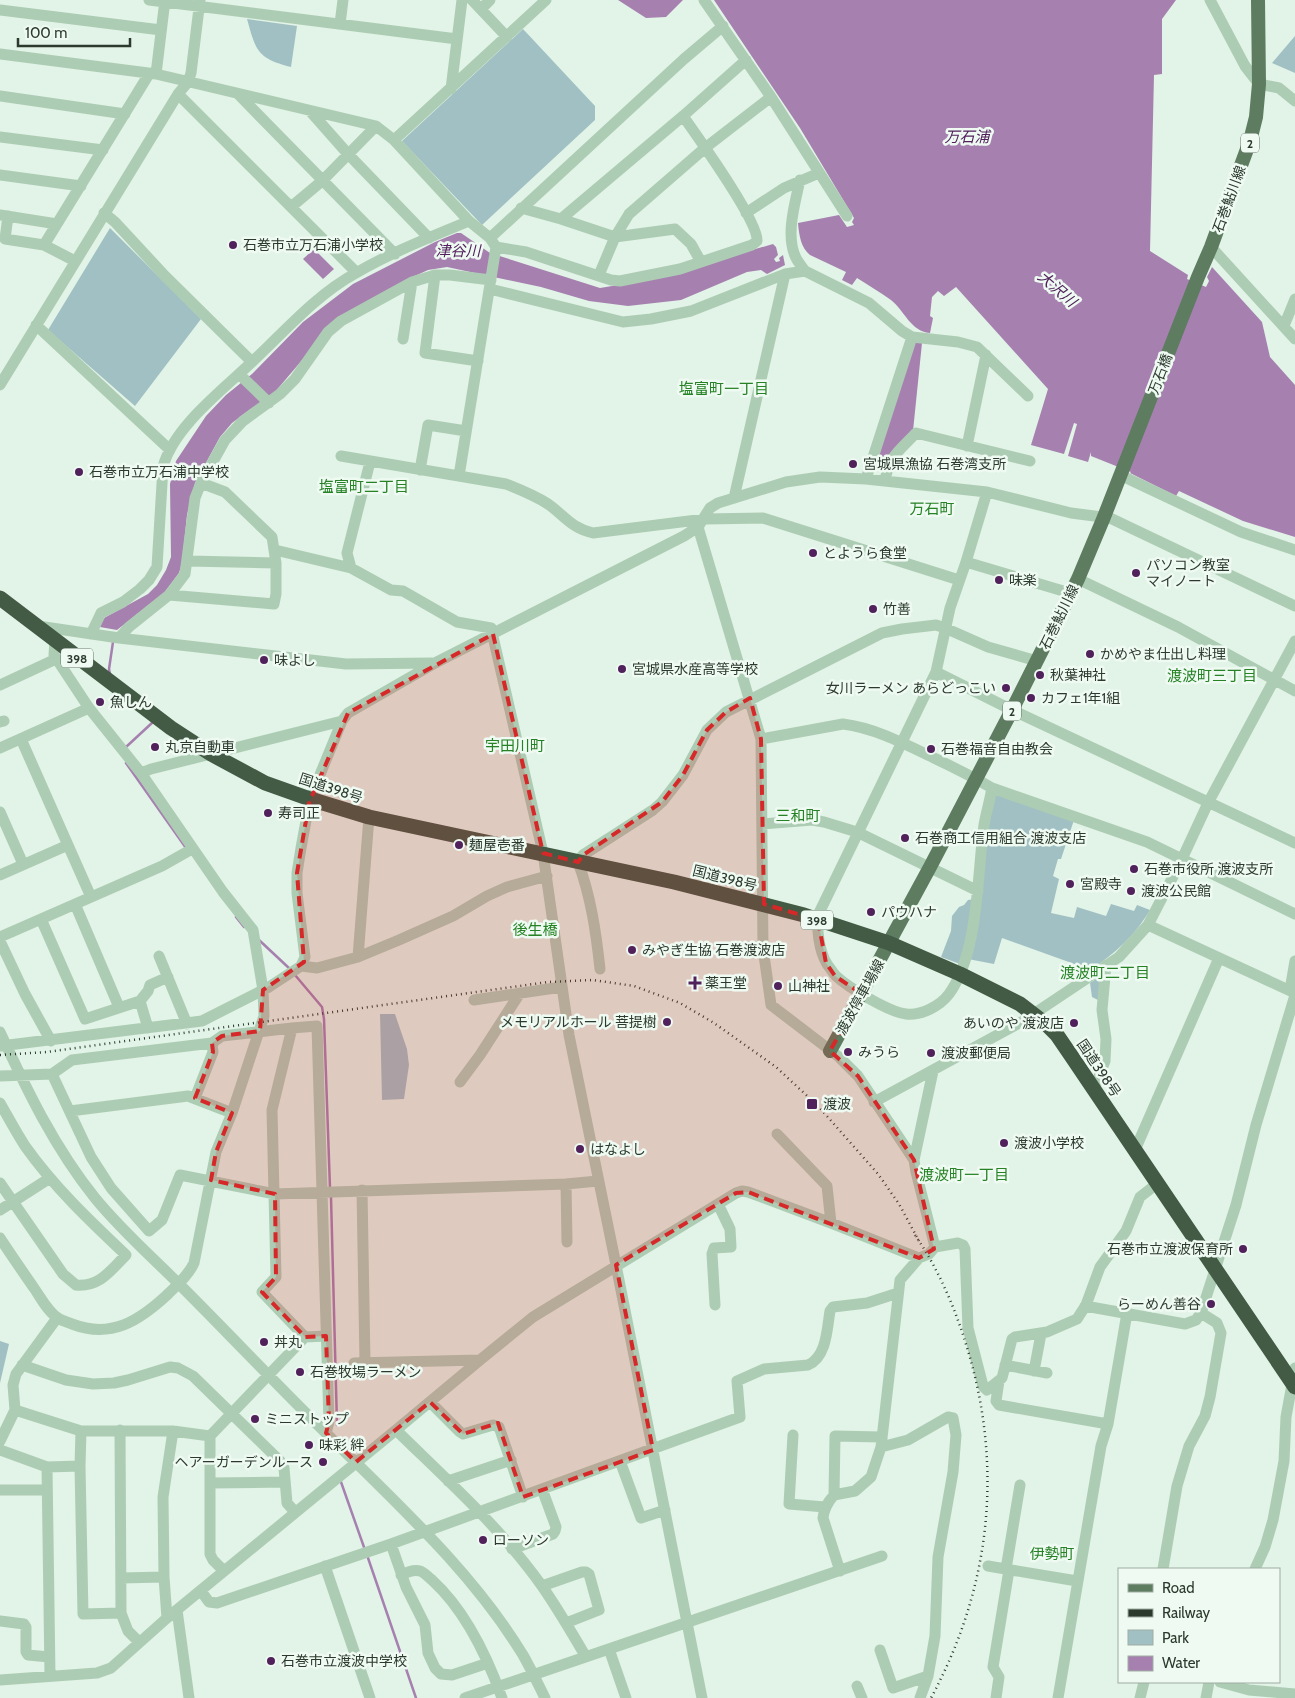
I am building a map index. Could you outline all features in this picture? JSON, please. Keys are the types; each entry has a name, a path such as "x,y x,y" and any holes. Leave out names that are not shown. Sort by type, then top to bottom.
{"highway":[{"name":"国道398号","path":"0,598 157,718 211,754 265,783 310,799 369,816 674,882 764,904 818,920 889,943 960,974 1004,996 1034,1014 1057,1035 1216,1269 1294,1379"}],"main road":[{"name":"石巻鮎川線","path":"1198,277 1250,141 1256,117 1259,84 1258,0"},
{"name":"万石橋","path":"1121,474 1198,277"},
{"name":"石巻鮎川線","path":"889,943 1012,710 1078,579 1121,474"},
{"name":"渡波停車場線","path":"830,1050 889,943"}],"street":[{"path":"149,0 237,5 340,24 457,39"},
{"path":"340,24 343,0"},
{"path":"451,89 462,0"},
{"path":"490,0 476,4 507,37"},
{"path":"394,140 546,0"},
{"path":"704,0 771,97 847,216"},
{"path":"1210,0 1245,66 1259,84 1279,88 1295,101"},
{"path":"44,245 125,114 153,74 165,1"},
{"path":"0,385 104,213 178,94 188,82 191,73 200,3"},
{"path":"0,10 161,30"},
{"path":"458,476 491,282 494,246 522,208 684,59 723,26"},
{"path":"0,54 153,74 376,126 394,140 494,246 526,252 611,280 680,269 752,245 757,241 757,236 746,213 683,116"},
{"path":"561,219 746,60"},
{"path":"178,94 356,272"},
{"path":"239,95 395,254"},
{"path":"0,96 125,114"},
{"path":"599,275 615,237 628,214 705,148 771,97"},
{"path":"310,111 348,154 429,238"},
{"path":"292,207 322,181 376,126"},
{"path":"0,137 103,150"},
{"path":"746,213 784,188 819,173"},
{"path":"0,175 80,186"},
{"path":"800,180 791,216 791,232 795,256 804,271 869,304 912,337 968,344 977,347 1028,396"},
{"path":"522,208 615,237 676,230 691,244 701,262"},
{"path":"104,213 116,222 165,276 252,362"},
{"path":"58,224 4,215 5,239 44,245 75,261"},
{"path":"91,634 101,614 123,602 140,589 149,580 157,567 163,467 170,450 200,409 320,296 356,272 469,221"},
{"path":"1211,247 1295,338"},
{"path":"119,638 129,627 169,595 185,574 195,498 224,440 243,421 269,403 295,380 328,332 341,321 412,282 435,275 450,274 491,282 623,322 691,311 784,274 804,271"},
{"path":"734,498 784,274"},
{"path":"435,275 425,353 478,361"},
{"path":"403,339 412,282"},
{"path":"1284,326 1295,299"},
{"path":"36,325 170,450"},
{"path":"866,479 912,337"},
{"path":"967,446 986,355"},
{"path":"239,374 269,403"},
{"path":"420,470 428,425 466,431"},
{"path":"886,481 888,466 893,457 916,433 1030,461"},
{"path":"341,456 506,484 529,492 577,528 593,533 701,523 769,520 960,580"},
{"path":"351,568 347,553 370,462"},
{"path":"1121,474 1241,532 1295,550"},
{"path":"0,1046 187,1024 202,1020 263,990 296,970 305,957 297,893 297,872 310,799 342,721 348,713 435,663 676,540 701,523 714,505 734,498 786,482 808,478 866,479 987,492 1071,514 1110,518 1295,606"},
{"path":"169,595 274,604 276,594 276,563 272,537 225,492 201,483"},
{"path":"987,492 945,628 936,672 819,913 821,947 826,963 835,976 891,1010 906,1014 916,1014 928,1010 950,993 960,974 970,942 978,891 984,825 992,788"},
{"path":"701,523 761,740 763,948 771,1005 830,1050 858,1076 914,1160"},
{"path":"275,550 351,568 391,590 403,590 457,622 491,628 548,876 569,1035 702,1698"},
{"path":"188,561 276,563"},
{"path":"966,562 1070,593"},
{"path":"1078,579 1178,627 1295,691"},
{"path":"600,969 593,910 578,862 583,855 653,810 662,802 683,775 706,730 726,712 750,698 882,633 902,628 936,625 988,647 1037,661"},
{"path":"37,626 119,638 346,664 435,663"},
{"path":"0,1238 44,1303 57,1318 83,1328 100,1330 136,1321 155,1306 179,1284 191,1270 194,1263 216,1152 232,1113 264,1016 263,990 253,930 189,851 141,773 89,708 56,659 54,655 55,641"},
{"path":"874,1102 1024,1021 1119,957 1148,925 1208,803 1295,641"},
{"path":"0,685 56,659"},
{"path":"936,672 1012,710 1295,843"},
{"path":"0,748 89,708"},
{"path":"141,773 342,721"},
{"path":"761,740 843,724 856,726 902,743 976,778 992,788 1147,842 1295,914"},
{"path":"21,739 91,897"},
{"path":"0,812 23,864"},
{"path":"358,957 369,816"},
{"path":"762,824 812,820 857,832 978,891"},
{"path":"0,874 68,845"},
{"path":"51,1041 25,994 0,939 189,851"},
{"path":"296,970 317,968 358,957 453,916 507,887 548,876"},
{"path":"75,904 119,1007"},
{"path":"41,919 85,1019 140,1001 150,985 168,977"},
{"path":"1148,925 1294,993"},
{"path":"159,956 187,1024"},
{"path":"1135,1150 1219,958"},
{"path":"1085,1306 1185,1324 1196,1320 1201,1313 1236,1205 1261,1107 1294,993 1295,961"},
{"path":"1094,1089 1105,1061 1106,1039 1102,1010 1106,965"},
{"path":"474,1000 562,987"},
{"path":"460,1082 480,1056 520,993"},
{"path":"140,1001 148,1028"},
{"path":"101,1013 111,1033"},
{"path":"0,1076 52,1074 72,1060 212,1043 222,1036 317,1026 329,1422 326,1433"},
{"path":"292,1028 272,1110 276,1277 262,1292 305,1337"},
{"path":"0,1032 27,1090 64,1155 91,1193 143,1249 356,1462 465,1575 490,1606 523,1656 545,1698"},
{"path":"195,1098 213,1052 212,1043"},
{"path":"933,1071 914,1160 934,1247"},
{"path":"52,1074 91,1157 111,1188 149,1231 162,1220 180,1175 275,1194 566,1184 598,1181"},
{"path":"70,1111 181,1096 195,1098 232,1113"},
{"path":"0,1103 24,1145 50,1178 83,1214 126,1255 99,1282 83,1286 76,1285 63,1274 0,1183"},
{"path":"777,1134 827,1186 831,1223"},
{"path":"0,1210 50,1178"},
{"path":"1108,1424 999,1405 996,1401 1000,1381 1012,1339 1041,1334 1077,1319 1085,1306 1100,1267 1126,1231 1140,1197 1158,1183"},
{"path":"566,1184 567,1242"},
{"path":"362,1190 359,1362 480,1360"},
{"path":"0,1680 97,1673 110,1668 167,1618 533,1317 736,1193 748,1192 919,1258"},
{"path":"715,1305 712,1254 714,1248 732,1247 730,1229 718,1204"},
{"path":"834,1495 855,1491 871,1477 881,1442 900,1280 919,1258 929,1254 934,1247 958,1243 963,1245 965,1249 968,1328 983,1386 987,1390 1000,1381"},
{"path":"201,1591 209,1602 218,1603 391,1544 740,1417 737,1381 764,1369 813,1363 823,1347 830,1311 833,1307 867,1303 898,1293"},
{"path":"1058,1698 1101,1446 1108,1424 1127,1313"},
{"path":"1163,1568 1177,1486 1188,1446 1205,1416 1221,1333 1217,1323 1201,1313"},
{"path":"0,1442 15,1410 13,1385 16,1374 57,1318"},
{"path":"1034,1371 1041,1334"},
{"path":"224,1571 210,1554 210,1436 305,1337 326,1336"},
{"path":"22,1365 66,1380 92,1384 114,1383 170,1367 178,1368 193,1376 232,1412 280,1461 284,1468 287,1503 295,1512"},
{"path":"1005,1365 1047,1374"},
{"path":"1255,1568 1265,1547 1273,1520 1284,1461 1286,1417 1294,1379"},
{"path":"430,1402 464,1434 493,1425 499,1427 523,1496"},
{"path":"15,1410 81,1431 173,1431 210,1436"},
{"path":"840,1570 823,1518 826,1507 834,1495 835,1436 881,1442 908,1440 948,1417 953,1418 956,1435 953,1472 938,1557 937,1623 928,1676 920,1698"},
{"path":"120,1430 121,1613 128,1631 139,1642"},
{"path":"396,1430 448,1480 512,1549 542,1586 586,1657"},
{"path":"81,1431 83,1614 121,1613"},
{"path":"167,1618 164,1577 163,1497 173,1431"},
{"path":"793,1435 789,1504 826,1507"},
{"path":"0,1450 47,1467 80,1466"},
{"path":"448,1480 510,1460"},
{"path":"620,1461 641,1518 665,1510"},
{"path":"47,1467 50,1676"},
{"path":"210,1483 285,1482"},
{"path":"996,1698 999,1677 993,1667 1020,1485"},
{"path":"0,1490 47,1490"},
{"path":"512,1549 553,1534 556,1531 542,1490"},
{"path":"391,1544 401,1575 425,1625 428,1653 435,1668 441,1674 452,1675 488,1663"},
{"path":"466,1698 882,1556"},
{"path":"325,1566 370,1698"},
{"path":"988,1566 1077,1581"},
{"path":"401,1575 412,1570 421,1571 439,1587 470,1627 479,1642 502,1698"},
{"path":"542,1586 582,1572 589,1574 599,1610 566,1623"},
{"path":"121,1578 164,1577"},
{"path":"177,1610 189,1698"},
{"path":"0,1622 24,1624 26,1626 26,1652 28,1655 49,1657"},
{"path":"609,1649 626,1698"},
{"path":"880,1650 892,1688 928,1676"},
{"path":"1140,1698 1144,1683"},
{"path":"1206,1698 1209,1683"},
{"path":"1224,1683 1249,1690 1295,1694"},
{"path":"858,1686 862,1698"}],"highlighted area":[{"path":"493,634 543,853 578,862 583,855 662,802 683,775 707,730 726,712 750,698 761,739 764,904 818,920 826,963 835,976 862,994 830,1051 858,1076 914,1160 934,1249 919,1258 748,1192 736,1193 616,1265 653,1450 523,1497 498,1423 463,1434 430,1402 356,1462 326,1433 329,1422 326,1336 305,1337 262,1292 276,1277 275,1194 211,1180 216,1152 232,1113 195,1098 213,1052 212,1043 222,1036 260,1031 263,990 304,962 297,873 309,803 348,713"}],"green space":[{"path":"247,19 297,26 291,67 271,60 260,52 253,39"},
{"path":"523,29 595,106 595,120 482,225 402,141"},
{"path":"1295,36 1295,73 1272,63"},
{"path":"110,228 201,319 135,406 48,330"},
{"path":"994,793 1074,820 1061,859 1058,859 1053,876 1059,879 1051,913 1074,918 1077,907 1106,916 1111,904 1134,911 1137,905 1150,910 1138,928 1124,943 1091,970 1002,938 994,964 968,959"},
{"path":"975,899 960,964 941,957 951,931 952,916 968,900"},
{"path":"1104,974 1100,1001 1092,997 1090,983"},
{"path":"380,1014 395,1014 407,1049 409,1065 404,1099 382,1100"},
{"path":"0,1341 9,1344 0,1383"}],"water":[{"path":"618,0 683,0 666,17 646,18"},
{"name":"万石浦","path":"714,0 1176,0 1162,19 1162,74 1154,75 1150,251 1188,275 1187,279 1206,287 1209,281 1207,277 1212,267 1262,322 1270,357 1295,385 1295,537 1243,521 1179,491 1176,496 1131,472 1091,456 1091,452 1088,462 1068,456 1077,424 1074,423 1064,454 1031,445 1048,389 956,287 944,296 938,291 932,297 930,316 933,318 930,333 917,329 896,304 878,291 857,278 852,285 842,280 846,272 810,255 800,237 798,223 839,215 847,227 854,225 852,222 854,218 800,128"},
{"name":"津谷川","path":"461,233 490,253 600,288 648,280 773,244 778,255 774,259 776,262 780,261 779,258 783,255 785,265 767,274 761,270 747,272 681,300 628,306 589,301 541,287 447,267 428,270 406,280 337,319 269,399 252,408 232,423 220,437 195,483 187,515 182,563 179,573 164,593 117,630 100,627 104,618 148,594 157,585 166,570 171,557 170,484 176,461 206,416 226,395 252,374 303,322 353,284 435,242"},
{"path":"314,249 334,269 323,279 303,259"},
{"path":"913,341 922,343 913,431 883,471 875,469"}],"waterway":[{"path":"110,674 113,642"},
{"path":"126,747 153,722"},
{"path":"126,763 186,848"},
{"path":"236,917 244,927"},
{"path":"259,940 290,969"},
{"path":"295,975 322,1007 324,1019 330,1188"},
{"path":"331,1197 337,1425"},
{"path":"341,1482 365,1550"},
{"path":"367,1555 416,1698"}],"railway":[{"path":"0,1055 47,1052 548,982 593,980 634,986 680,1003 714,1023 776,1067 818,1106 878,1174 899,1204 919,1241"},
{"path":"915,1235 944,1286 965,1341 977,1387 985,1432 987,1478 986,1523 979,1568 968,1612 952,1655 931,1698"}],"place":[{"name":"石巻市立万石浦小学校","path":"233,245"},
{"name":"宮城県漁協 石巻湾支所","path":"853,464"},
{"name":"石巻市立万石浦中学校","path":"79,472"},
{"name":"とようら食堂","path":"813,553"},
{"name":"パソコン教室 マイノート","path":"1136,573"},
{"name":"味楽","path":"999,580"},
{"name":"竹善","path":"873,609"},
{"name":"かめやま仕出し料理","path":"1090,654"},
{"name":"味よし","path":"264,660"},
{"name":"宮城県水産高等学校","path":"622,669"},
{"name":"秋葉神社","path":"1040,675"},
{"name":"女川ラーメン あらどっこい","path":"1006,688"},
{"name":"カフェ1年1組","path":"1031,698"},
{"name":"魚しん","path":"100,702"},
{"name":"丸京自動車","path":"155,747"},
{"name":"石巻福音自由教会","path":"931,749"},
{"name":"寿司正","path":"268,813"},
{"name":"石巻商工信用組合 渡波支店","path":"905,838"},
{"name":"麺屋壱番","path":"459,845"},
{"name":"石巻市役所 渡波支所","path":"1134,869"},
{"name":"宮殿寺","path":"1070,884"},
{"name":"渡波公民館","path":"1131,891"},
{"name":"パウハナ","path":"871,912"},
{"name":"みやぎ生協 石巻渡波店","path":"632,950"},
{"name":"薬王堂","path":"695,983"},
{"name":"山神社","path":"778,986"},
{"name":"メモリアルホール 菩提樹","path":"667,1022"},
{"name":"あいのや 渡波店","path":"1074,1023"},
{"name":"みうら","path":"848,1052"},
{"name":"渡波郵便局","path":"931,1053"},
{"name":"渡波","path":"812,1104"},
{"name":"渡波小学校","path":"1004,1143"},
{"name":"はなよし","path":"580,1149"},
{"name":"石巻市立渡波保育所","path":"1243,1249"},
{"name":"らーめん善谷","path":"1211,1304"},
{"name":"丼丸","path":"264,1342"},
{"name":"石巻牧場ラーメン","path":"300,1372"},
{"name":"ミニストップ","path":"255,1419"},
{"name":"味彩 絆","path":"309,1445"},
{"name":"ヘアーガーデンルース","path":"323,1462"},
{"name":"ローソン","path":"483,1540"},
{"name":"石巻市立渡波中学校","path":"271,1661"}],"district":[{"name":"塩富町一丁目","path":"724,389"},
{"name":"塩富町二丁目","path":"364,487"},
{"name":"万石町","path":"932,509"},
{"name":"渡波町三丁目","path":"1212,676"},
{"name":"宇田川町","path":"515,746"},
{"name":"三和町","path":"798,816"},
{"name":"後生橋","path":"535,930"},
{"name":"渡波町二丁目","path":"1105,973"},
{"name":"渡波町一丁目","path":"964,1175"},
{"name":"伊勢町","path":"1052,1554"}],"water label":[{"name":"大沢川","path":"1057,289"}]}
